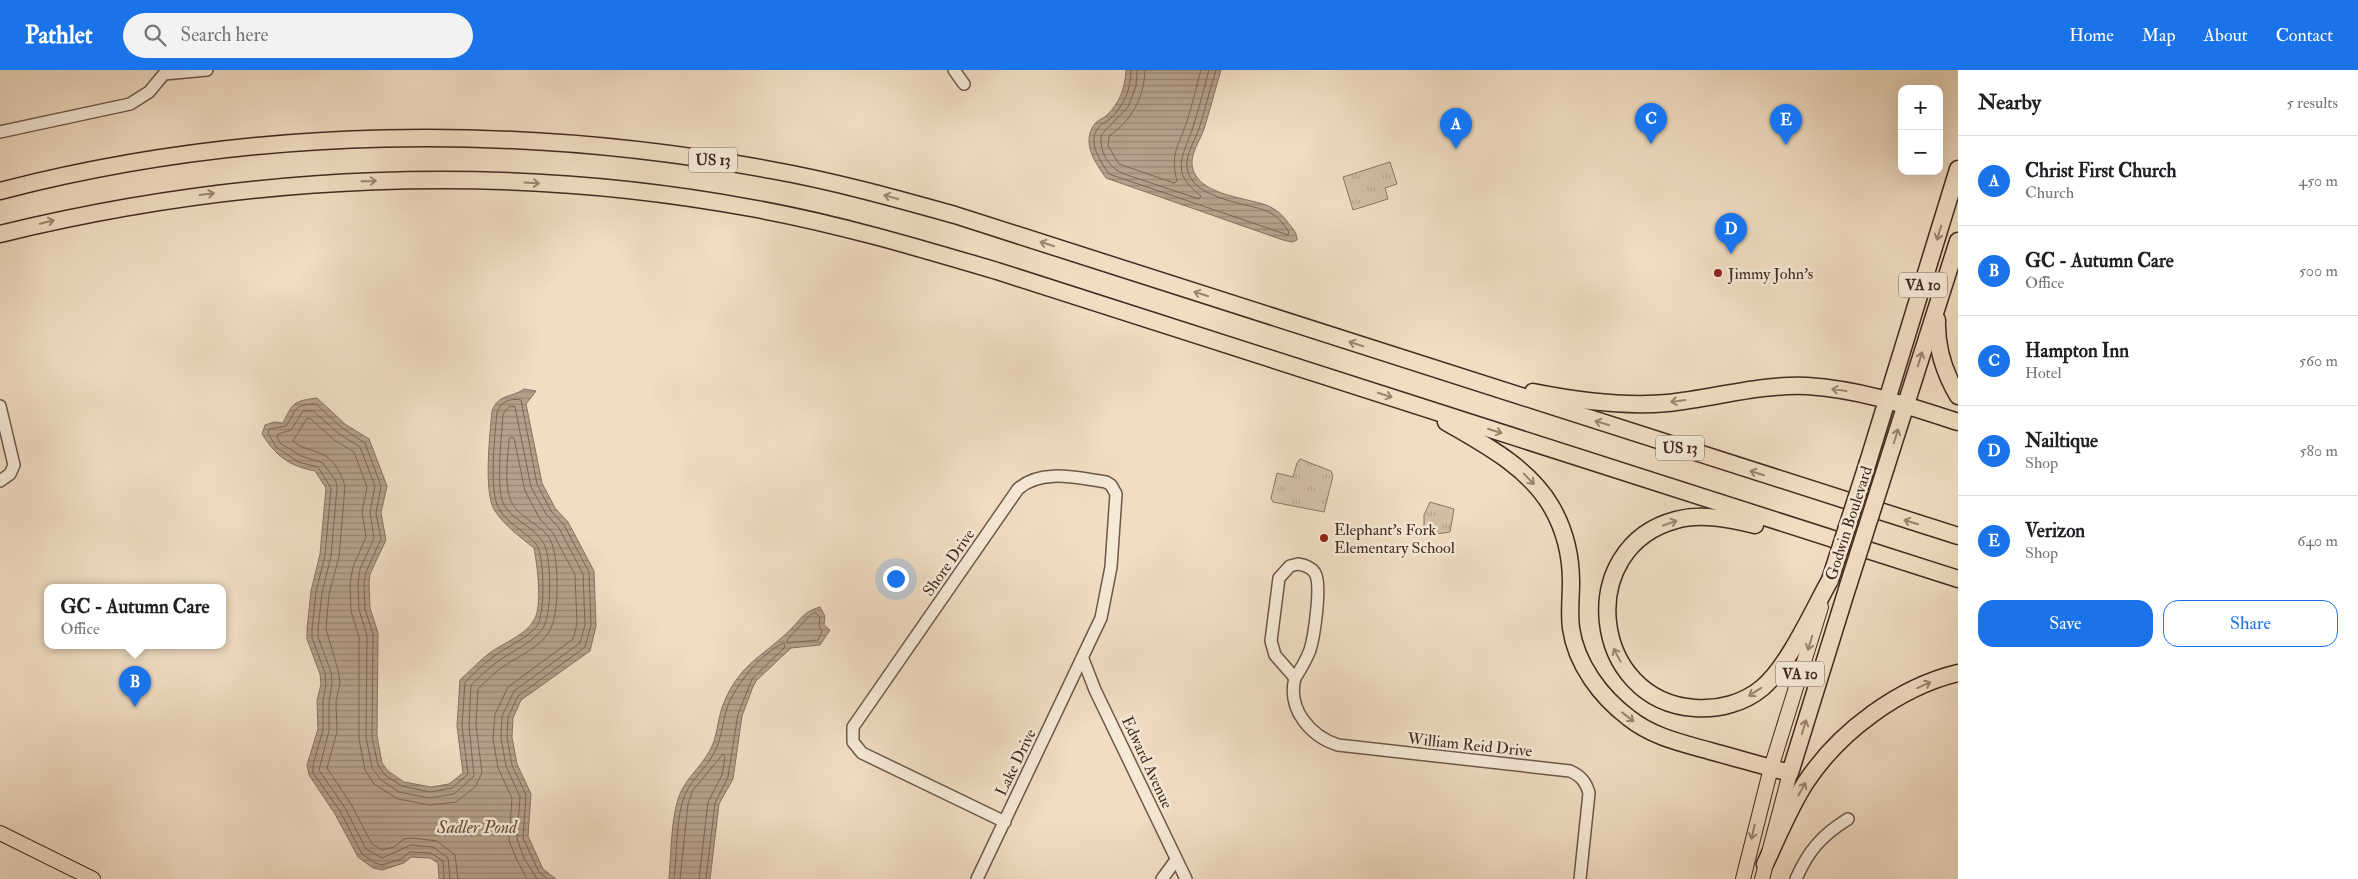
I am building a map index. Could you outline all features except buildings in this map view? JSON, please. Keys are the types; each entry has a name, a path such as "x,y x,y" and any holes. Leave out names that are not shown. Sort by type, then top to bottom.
{"highway":[{"name":"US 13","path":"0,191 128,163 282,144 437,138 580,144 639,150 771,170 885,195 955,215 1958,536"},
{"name":"Godwin Boulevard","path":"1830,580 1958,169"},
{"name":"US 13","path":"0,234 121,207 198,195 300,184 456,179 625,189 752,208 866,233 997,271 1958,579"},
{"name":"Godwin Boulevard","path":"1790,774 1906,406 1938,298 1958,241"},
{"path":"1938,298 1939,347 1945,371 1958,396"},
{"path":"1402,359 1477,375 1554,396 1615,404 1669,403 1753,389 1791,386 1845,390 1887,400 1958,422"},
{"path":"1415,405 1510,462 1537,487 1551,506 1566,540 1570,559 1571,620 1576,643 1593,681 1614,705 1642,726 1667,739 1790,774"},
{"path":"1811,533 1771,530 1729,519 1713,518 1677,520 1649,532 1627,553 1613,576 1608,589 1606,615 1613,648 1624,668 1634,680 1660,699 1687,708 1703,709 1737,702 1761,689 1772,678 1804,628 1830,580"},
{"path":"1764,872 1789,812 1806,782 1840,743 1887,705 1933,681 1958,674"}],"main road":[{"name":"Godwin Boulevard","path":"1743,879 1755,825 1771,768 1830,580"},
{"name":"Godwin Boulevard","path":"1764,872 1790,774"},
{"path":"0,833 93,879"}],"street":[{"path":"0,132 130,104 149,92 164,74 208,70"},
{"path":"954,70 964,84"},
{"path":"0,406 14,465 4,478"},
{"name":"Shore Drive","path":"1004,822 872,759 855,746 852,735 853,727 866,706 1018,490 1032,479 1042,476 1106,482 1112,485 1116,494 1107,598 1101,618 1083,659"},
{"path":"1298,564 1310,568 1315,573 1318,583 1314,634 1310,649 1295,678 1275,655 1271,640 1279,578 1290,566 1298,564"},
{"name":"Lake Drive","path":"977,879 1083,659"},
{"name":"Edward Avenue","path":"1083,659 1095,690 1186,879"},
{"name":"William Reid Drive","path":"1295,678 1294,695 1300,716 1315,734 1338,745 1570,771 1577,774 1587,786 1589,793 1580,879"},
{"path":"1796,879 1812,848 1830,829 1848,818"},
{"path":"1162,879 1176,860"}],"green space":[{"path":"1390,162 1397,184 1385,188 1388,199 1353,210 1343,177"},
{"path":"1300,459 1331,471 1333,476 1324,512 1273,502 1271,498 1277,473 1293,477"},
{"path":"1430,502 1454,509 1450,532 1436,534 1424,528 1424,515"}],"water":[{"path":"1126,70 1221,70 1204,129 1192,160 1195,175 1211,189 1273,208 1282,215 1296,233 1297,240 1292,242 1283,240 1106,178 1091,153 1089,146 1090,132 1098,121 1111,111 1118,100 1123,89"},
{"name":"Sadler Pond","path":"524,389 536,391 526,404 542,483 555,508 568,522 594,571 596,626 590,651 521,700 513,718 512,737 517,764 531,794 528,836 543,869 556,879 439,879 438,863 430,858 411,857 404,863 382,870 373,868 358,857 335,814 309,775 307,765 318,729 317,701 321,684 320,674 307,639 307,629 311,591 320,554 326,488 315,471 290,463 284,459 262,434 265,425 274,422 283,423 295,404 303,400 317,398 345,424 369,439 387,486 381,513 386,540 370,574 369,583 370,608 378,633 377,736 382,763 388,771 404,782 431,787 449,784 463,773 457,726 460,680 491,652 526,630 537,613 539,595 534,548 508,526 495,511 491,503 488,478 492,411 501,399"},
{"path":"820,607 825,616 824,625 830,630 820,645 791,648 756,681 752,689 742,716 733,779 719,804 710,879 669,879 673,828 678,799 684,786 712,746 721,711 729,692 751,664 788,632 805,614"}],"place":[{"name":"Hampton Inn","path":"1651,144"},
{"name":"Verizon","path":"1786,145"},
{"name":"Christ First Church","path":"1456,149"},
{"name":"Nailtique","path":"1731,254"},
{"name":"Jimmy John's","path":"1718,273"},
{"name":"Elephant's Fork Elementary School","path":"1324,538"},
{"name":"GC - Autumn Care","path":"135,707"}]}
